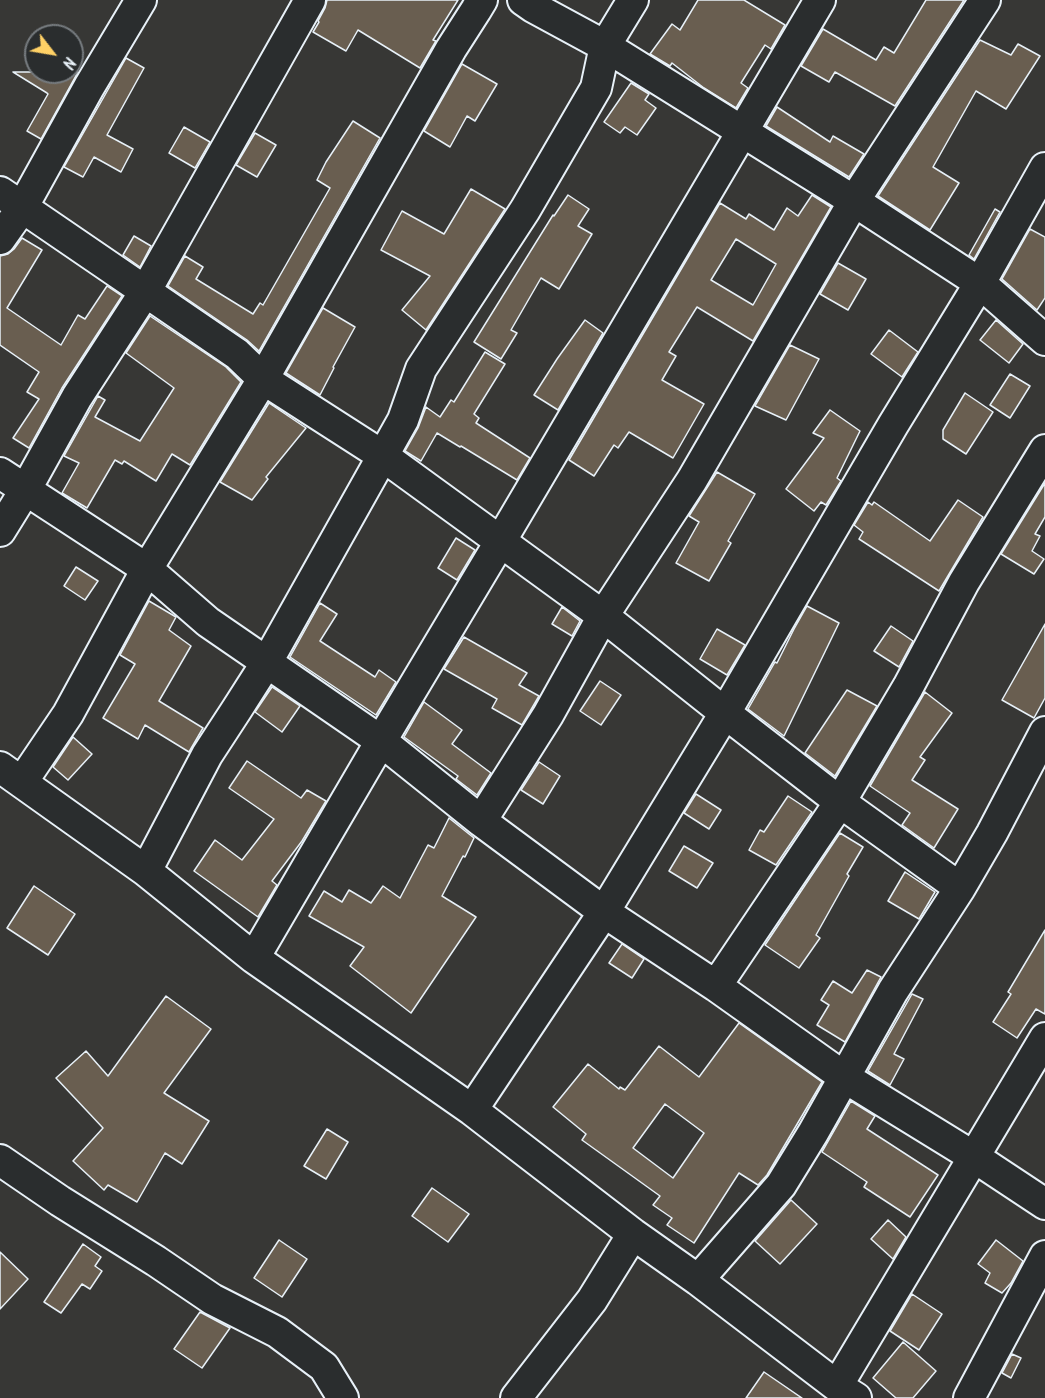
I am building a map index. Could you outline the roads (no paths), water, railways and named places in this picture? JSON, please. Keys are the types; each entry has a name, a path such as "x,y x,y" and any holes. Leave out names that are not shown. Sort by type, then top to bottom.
{"street":[{"path":"0,239 11,200 89,87 141,0"},
{"path":"0,531 77,397 145,292 310,0"},
{"path":"482,0 451,49 263,380 147,569 68,714 11,775 146,871 254,958 472,1110 633,1234 847,1392 974,1157 1045,1038"},
{"path":"523,0 605,46 854,201 980,283 1045,340"},
{"path":"146,871 207,755 267,662 403,420 421,369 525,210 596,88 605,46 633,0"},
{"path":"254,958 820,0"},
{"path":"482,821 548,715 603,616 692,480 854,201 985,0"},
{"path":"472,1110 604,912 725,713 893,425 980,283 1045,168"},
{"path":"11,200 237,354 263,380 383,456 603,616 840,802 960,888"},
{"path":"716,986 840,802 908,687 964,582 1045,450"},
{"path":"0,473 147,569 208,622 381,741 482,821 604,912 716,986 844,1077 974,1157 1045,1204"},
{"path":"698,1280 781,1185 893,991 960,888 1045,732"},
{"path":"0,1160 212,1299 277,1332 324,1367 343,1398"},
{"path":"516,1398 592,1300 633,1234"},
{"path":"969,1398 1045,1256"}]}
